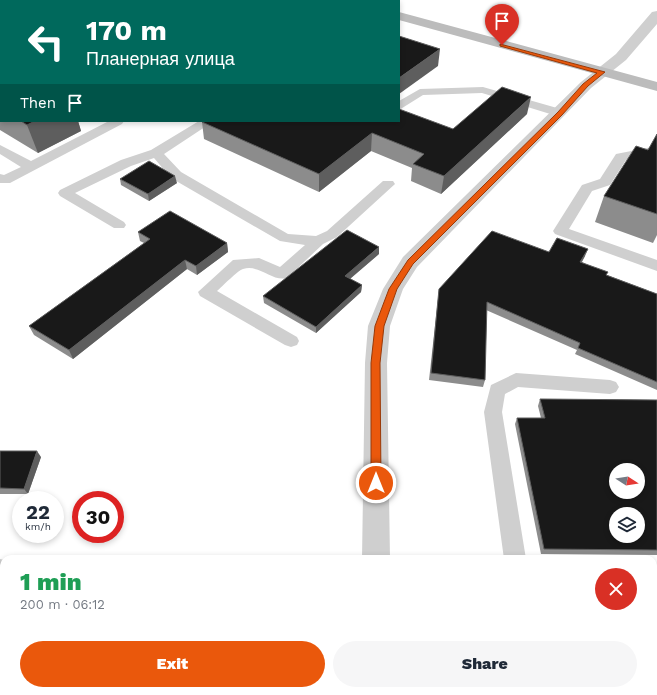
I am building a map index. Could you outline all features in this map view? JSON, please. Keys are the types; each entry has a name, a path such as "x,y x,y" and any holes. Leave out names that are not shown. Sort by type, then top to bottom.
{"main road":[{"path":"400,16 657,87"}],"street":[{"path":"376,555 376,363 380,326 393,289 410,262 560,113 586,85 621,57 656,18"}],"lane":[{"path":"400,105 420,92 483,90 560,113"},
{"path":"0,178 5,180 116,122"},
{"path":"119,225 65,193 126,163 156,153 206,122"},
{"path":"0,149 31,167"},
{"path":"657,150 621,157 605,182 588,188 560,231 657,266"},
{"path":"156,153 176,175 285,238 318,241"},
{"path":"291,341 206,292 238,264 258,263 282,274 318,241 332,234 343,225 388,184"},
{"path":"514,555 493,412 497,390 516,380 610,387"}],"building":[{"path":"400,36 440,49 400,77"},
{"path":"502,87 531,97 444,176 413,164 424,154 372,133 319,174 202,122 400,122 400,109 453,129"},
{"path":"22,122 33,122 27,125"},
{"path":"657,134 657,214 604,196 636,146 648,150"},
{"path":"149,161 175,176 148,194 120,179"},
{"path":"170,211 227,243 196,266 185,260 69,350 29,326 150,239 138,232"},
{"path":"347,230 379,247 345,276 362,285 316,327 263,296"},
{"path":"492,231 549,252 557,238 588,249 580,262 608,272 606,275 657,294 657,382 578,348 580,343 487,302 485,380 431,373 439,289"},
{"path":"540,399 657,400 657,550 544,549 517,418 545,418"},
{"path":"0,451 37,451 24,489 0,488"}],"route":[{"path":"376,483 376,363 380,326 393,289 410,262 560,113 586,85 602,72 502,45"}]}
